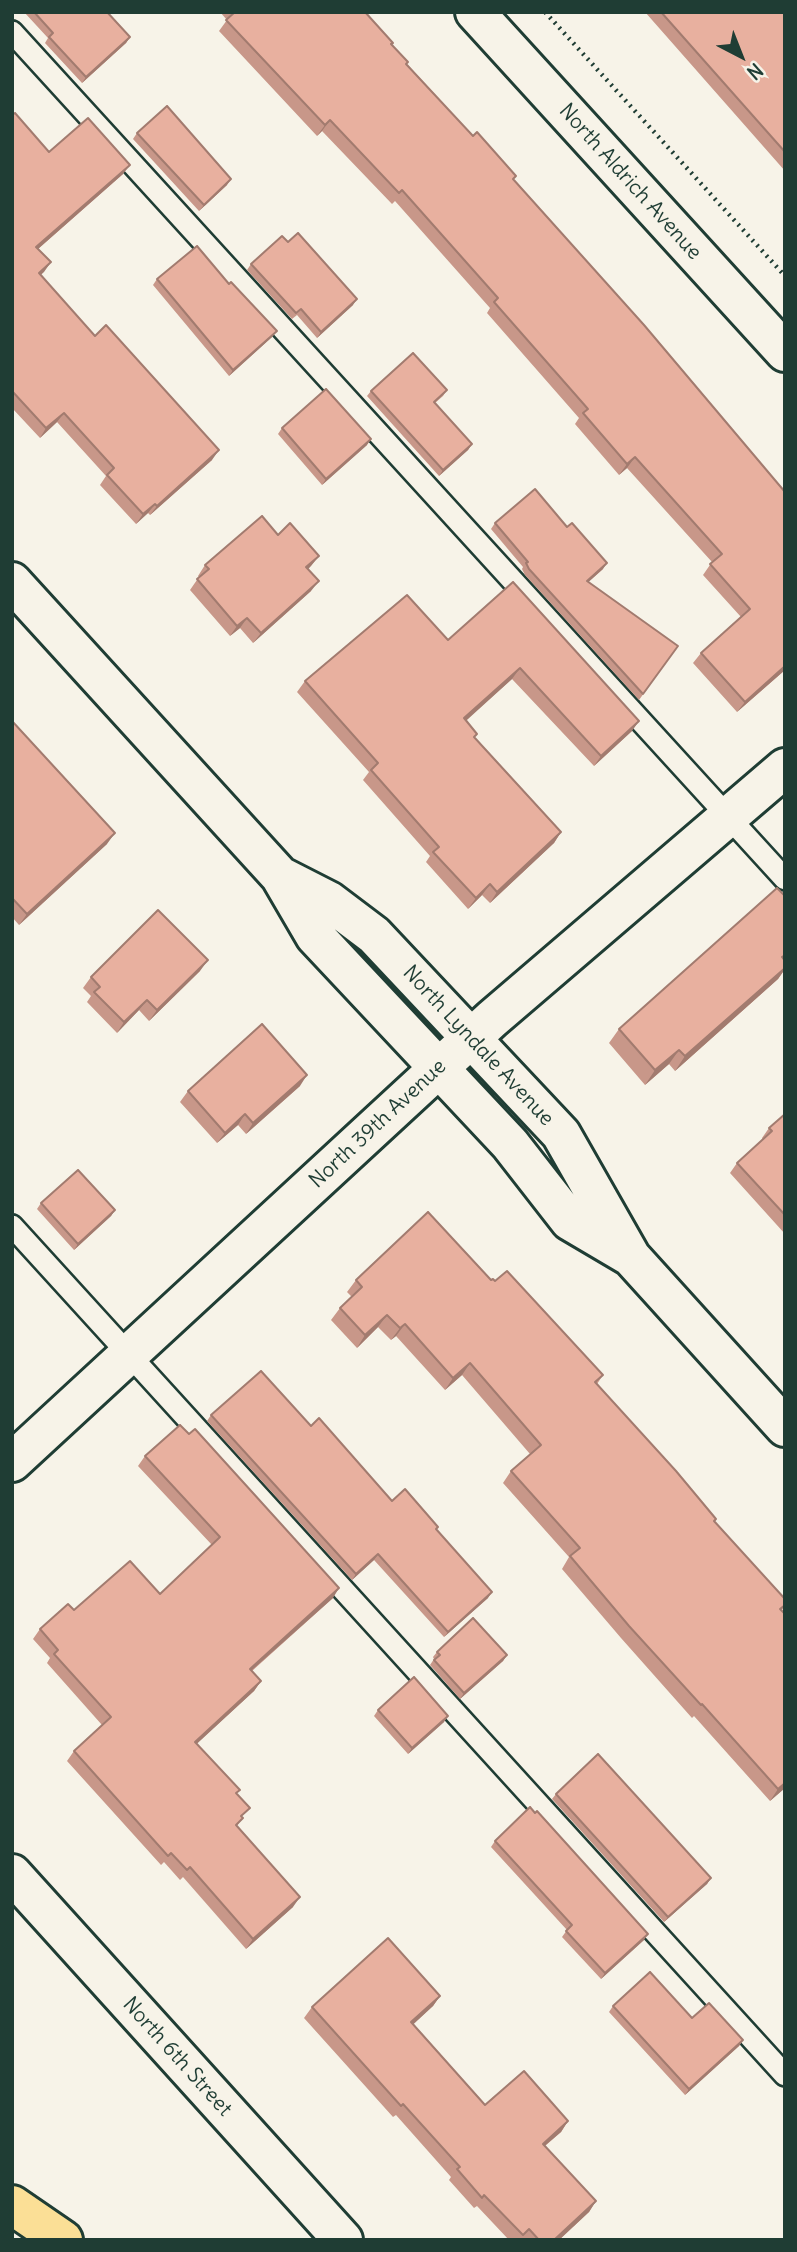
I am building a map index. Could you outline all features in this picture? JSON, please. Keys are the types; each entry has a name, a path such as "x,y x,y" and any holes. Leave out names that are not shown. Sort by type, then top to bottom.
{"highway":[{"path":"12,2205 63,2240"}],"street":[{"name":"North Aldrich Avenue","path":"475,12 785,352"},
{"name":"North Lyndale Avenue","path":"12,582 280,876 315,936 510,1144 570,1221 631,1257"},
{"name":"North 39th Avenue","path":"12,1462 438,1068 785,768"},
{"name":"North Lyndale Avenue","path":"280,876 329,901 374,935 561,1134 631,1257 785,1427"},
{"name":"North 6th Street","path":"12,1874 343,2240"}],"lane":[{"path":"12,32 785,879"},
{"path":"12,1226 785,2075"}],"path":[{"path":"545,12 785,276"}],"building":[{"path":"34,12 107,12 130,37 86,77 49,37 53,33"},
{"path":"235,12 365,12 408,62 406,64 473,136 477,132 516,176 513,179 644,325 785,492 785,666 745,702 701,653 750,609 710,564 722,554 635,457 627,464 583,413 588,409 494,302 498,298 402,190 399,193 330,120 325,125 226,20"},
{"path":"661,12 785,12 785,152"},
{"path":"167,106 231,179 204,205 137,133"},
{"path":"15,113 49,152 88,118 130,165 36,247 51,262 39,273 95,336 106,325 219,450 157,506 155,504 143,514 107,475 114,468 64,413 46,428 12,391 12,115"},
{"path":"298,233 357,299 321,332 301,309 296,313 251,264 282,236 288,242"},
{"path":"197,246 229,284 231,282 277,331 233,370 157,279"},
{"path":"413,353 447,390 434,402 472,444 443,470 371,391"},
{"path":"326,389 371,439 326,479 282,428"},
{"path":"535,489 567,527 572,523 607,563 587,581 678,646 643,694 529,569 526,563 528,562 495,523"},
{"path":"262,516 278,535 290,523 319,556 306,567 319,581 261,633 247,618 237,626 197,579 209,569 205,565"},
{"path":"513,582 639,721 601,756 520,668 464,718 477,734 474,737 561,832 497,892 490,884 476,898 433,852 439,847 371,770 378,763 305,681 407,595 448,640"},
{"path":"12,721 115,833 27,914 12,898"},
{"path":"777,888 785,896 785,955 782,957 785,968 685,1056 679,1050 655,1070 619,1029"},
{"path":"158,910 208,960 157,1010 147,1000 124,1022 94,992 100,987 91,977"},
{"path":"262,1024 307,1075 253,1123 245,1114 225,1133 188,1091"},
{"path":"785,1114 785,1215 737,1163 772,1131 769,1128"},
{"path":"78,1170 115,1210 78,1244 41,1203"},
{"path":"428,1212 491,1280 495,1281 507,1271 603,1375 595,1382 676,1471 716,1519 714,1521 785,1599 785,1605 780,1609 785,1614 785,1783 778,1789 629,1626 570,1556 580,1548 511,1471 541,1445 470,1363 453,1378 405,1324 400,1328 387,1315 365,1335 340,1308 362,1287 356,1280"},
{"path":"261,1371 311,1426 319,1418 392,1501 405,1489 438,1527 436,1529 492,1592 448,1632 378,1554 356,1574 211,1415"},
{"path":"180,1425 189,1434 195,1429 339,1588 250,1669 261,1681 195,1742 240,1790 236,1793 250,1808 236,1825 300,1897 253,1939 190,1867 187,1870 171,1853 168,1856 74,1751 111,1717 54,1654 58,1650 40,1629 68,1604 74,1610 130,1561 160,1594 220,1537 145,1456"},
{"path":"473,1618 507,1655 464,1693 434,1660 440,1655 437,1652"},
{"path":"414,1677 448,1716 412,1748 378,1710"},
{"path":"598,1754 711,1878 668,1917 556,1794"},
{"path":"530,1807 535,1813 537,1811 648,1934 605,1973 566,1931 572,1925 495,1841"},
{"path":"388,1938 440,1996 411,2022 485,2105 524,2071 568,2121 543,2144 596,2201 554,2240 539,2240 529,2229 523,2235 484,2195 482,2198 457,2169 460,2167 312,2007"},
{"path":"650,1972 692,2018 709,2003 743,2040 689,2089 613,2006"}]}
